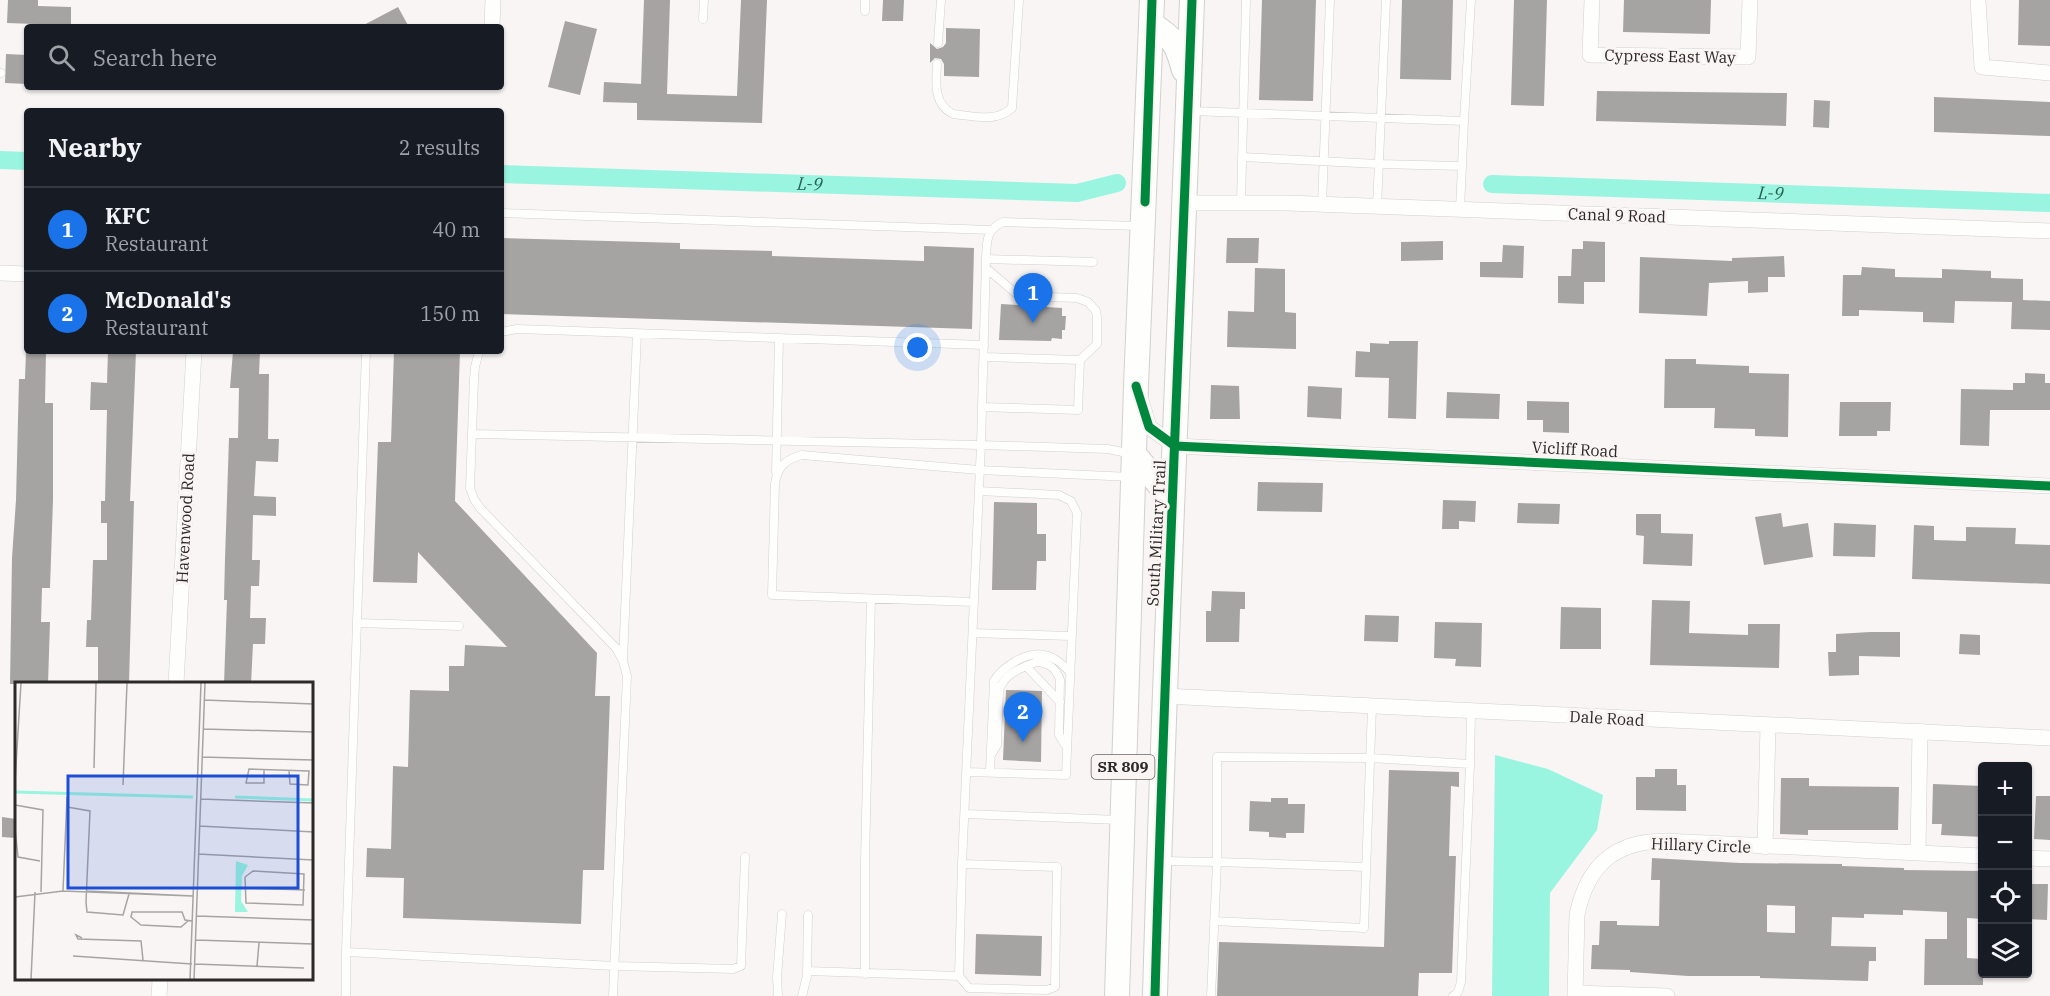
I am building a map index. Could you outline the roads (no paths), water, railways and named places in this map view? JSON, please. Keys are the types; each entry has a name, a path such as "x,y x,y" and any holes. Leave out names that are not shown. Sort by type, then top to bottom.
{"main road":[{"name":"South Military Trail","path":"1117,996 1133,465 1152,0"},
{"name":"South Military Trail","path":"1155,996 1164,696 1192,0"},
{"path":"1151,24 1170,36 1179,49 1188,87"},
{"path":"1133,465 1172,499"}],"street":[{"path":"492,24 493,0"},
{"name":"Cypress East Way","path":"1592,0 1590,55 1748,57 1750,0"},
{"path":"1978,0 1982,67 2050,73"},
{"name":"Canal 9 Road","path":"1184,203 1322,204 2050,231"},
{"path":"0,273 24,274"},
{"name":"Havenwood Road","path":"176,682 194,354"},
{"path":"1136,386 1149,427 1175,446"},
{"name":"Vicliff Road","path":"1175,446 2050,486"},
{"name":"Dale Road","path":"1164,696 2050,738"},
{"name":"Hillary Circle","path":"1765,847 1768,726"},
{"path":"1918,853 1920,731"},
{"name":"Hillary Circle","path":"1575,994 1579,902 1589,879 1604,859 1628,846 1653,841 1978,856"},
{"path":"2032,858 2050,858"},
{"path":"159,996 160,981"},
{"path":"1575,994 1667,996"}],"lane":[{"path":"703,19 704,0"},
{"path":"865,11 866,0"},
{"path":"938,43 940,0"},
{"path":"937,63 936,89 940,103 947,111 953,114 991,117 1006,113 1012,108 1019,0"},
{"path":"1241,203 1246,0"},
{"path":"1322,204 1330,0"},
{"path":"1377,207 1379,118 1386,0"},
{"path":"1460,210 1471,0"},
{"path":"1187,111 1464,121"},
{"path":"1242,157 1462,166"},
{"path":"504,213 991,230"},
{"path":"962,864 1057,867 1055,987 1047,990 969,988 959,976 962,864 981,445 987,236 996,225 1010,221 1144,226"},
{"path":"986,264 1093,262"},
{"path":"982,407 1078,410 1080,360 1097,344 1096,311 1088,302 1077,298 1019,296 986,264"},
{"path":"504,331 517,329 984,345"},
{"path":"623,661 637,334"},
{"path":"779,338 772,596 974,602"},
{"path":"346,996 366,354"},
{"path":"478,354 475,367 470,488 474,499 480,508 616,648 627,676 613,996"},
{"path":"984,357 1080,360"},
{"path":"472,434 1108,449 1133,465"},
{"path":"776,475 786,461 802,455 980,470 1133,465"},
{"path":"966,772 1065,775 1077,513 1071,501 1059,495 979,490"},
{"path":"865,974 865,861 871,599"},
{"path":"357,623 459,626"},
{"path":"973,633 1070,636"},
{"path":"990,772 994,681 1000,670 1016,661 1036,655 1045,655 1058,660 1069,671"},
{"path":"991,755 997,745 1001,683 1006,676 1037,662 1053,667 1060,680 1059,735 1066,747"},
{"path":"1026,666 1060,702"},
{"path":"1214,921 1364,928 1372,706"},
{"path":"1453,996 1458,992 1461,982 1471,711"},
{"path":"1211,996 1217,862 1217,756 1370,758 1470,764"},
{"path":"965,814 1122,820"},
{"path":"346,952 615,966 733,969 741,966 745,857"},
{"path":"1159,861 1366,867"},
{"path":"778,996 777,977 782,914"},
{"path":"802,996 807,971 808,915"},
{"path":"807,971 959,976"}],"waterway":[{"name":"L-9","path":"0,160 24,161"},
{"name":"L-9","path":"504,174 1077,193 1117,183"},
{"name":"L-9","path":"1492,184 2050,203"}],"place":[{"name":"KFC","path":"1033,323"},
{"name":"McDonald's","path":"1023,742"}]}
